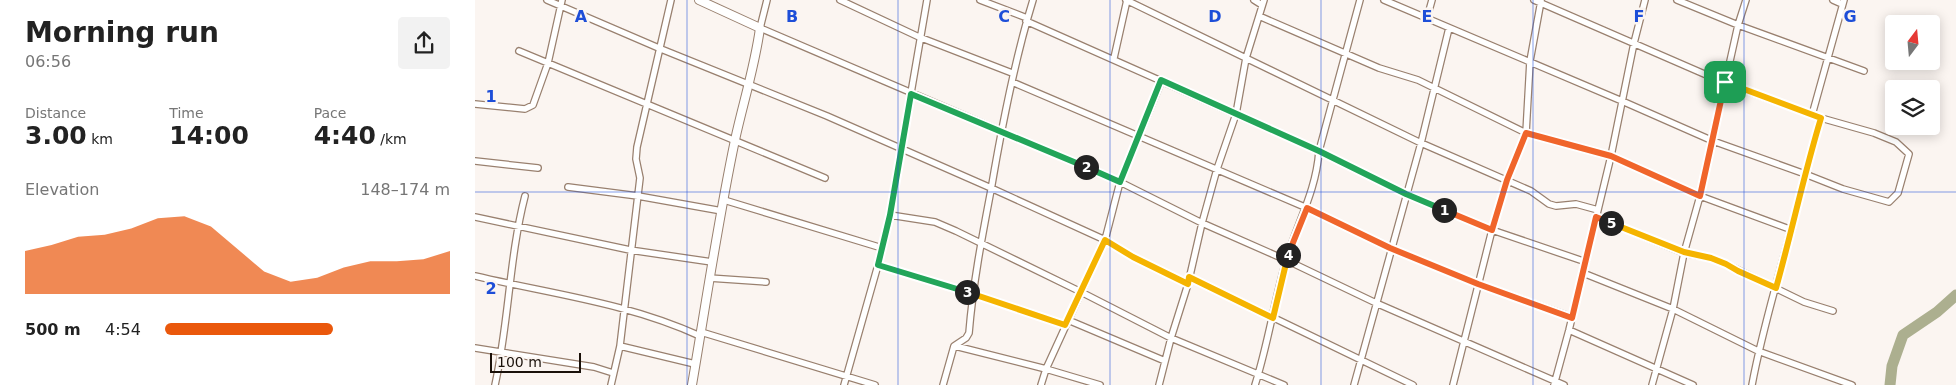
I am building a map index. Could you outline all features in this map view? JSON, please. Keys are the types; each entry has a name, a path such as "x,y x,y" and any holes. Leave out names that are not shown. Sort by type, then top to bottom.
{"street":[{"path":"547,0 561,3 661,49 827,116 991,188 1105,240 1133,257 1188,284"},
{"path":"611,385 620,346 640,178 636,159 646,105 661,49 671,0"},
{"path":"699,0 911,94 1120,182 1202,223 1376,303 1555,383 1564,385"},
{"path":"691,385 735,139 749,85 767,0"},
{"path":"840,0 919,37 1013,74"},
{"path":"844,385 890,215 919,37 927,0"},
{"path":"980,0 1027,19 1319,151 1406,194 1492,230 1585,262"},
{"path":"943,385 954,346 966,338 969,333 972,294 1001,131 1011,82 1033,0"},
{"path":"1114,58 1127,0 1421,142 1507,180 1549,204 1556,206 1575,204 1598,210"},
{"path":"1159,385 1188,284 1217,169 1236,114 1246,58 1263,2 1254,0"},
{"path":"1255,385 1286,260 1307,208 1317,176 1319,151 1360,0"},
{"path":"1384,0 1530,61 1713,141 1843,189 1889,202 1898,194 1909,154 1896,142 1874,133 1812,115 1725,82 1538,1 1530,61 1526,133 1507,180 1492,230 1453,385"},
{"path":"1427,18 1432,0"},
{"path":"1555,383 1611,156 1634,43 1645,0"},
{"path":"1677,0 1738,25 1864,71"},
{"path":"1652,385 1673,309 1684,252 1700,196 1738,25 1746,0"},
{"path":"1812,115 1843,2 1833,0"},
{"path":"475,104 525,109 533,105 548,63 561,3"},
{"path":"1259,16 1379,68 1418,80 1526,133 1611,156 1700,196 1792,230"},
{"path":"1354,385 1390,248 1421,142 1449,28"},
{"path":"519,51 646,105 735,139 825,178"},
{"path":"1041,385 1046,369 1105,240 1120,182 1161,80"},
{"path":"1011,82 1307,208 1390,248 1478,284 1572,318"},
{"path":"1752,385 1758,351 1821,118"},
{"path":"475,161 538,168"},
{"path":"568,187 637,196 722,211"},
{"path":"495,385 502,353 517,226 525,196"},
{"path":"724,200 882,248"},
{"path":"890,215 935,222 1081,292 1171,338 1284,385"},
{"path":"475,217 630,250 712,262"},
{"path":"1596,217 1684,252 1711,258 1804,302 1833,311"},
{"path":"878,265 1067,323 1165,361"},
{"path":"1583,273 1673,309 1758,351 1852,385"},
{"path":"475,276 624,308 701,334 875,385"},
{"path":"1189,277 1413,385"},
{"path":"709,278 766,282"},
{"path":"1569,330 1693,385"},
{"path":"620,346 695,364"},
{"path":"954,346 1046,369 1100,385"},
{"path":"475,348 594,367 613,372"}],"waterway":[{"path":"1890,385 1892,366 1903,335 1937,312 1956,295"}],"route":[{"path":"1161,80 1319,151 1406,194 1492,230 1507,180 1526,133 1611,156 1700,196 1725,82 1821,118 1776,288 1711,258 1684,252 1596,217 1572,318 1478,284 1390,248 1307,208 1286,260 1273,318 1189,277 1188,284 1133,257 1105,240 1065,325 878,265 890,215 911,94 1120,182 1161,80"}]}
